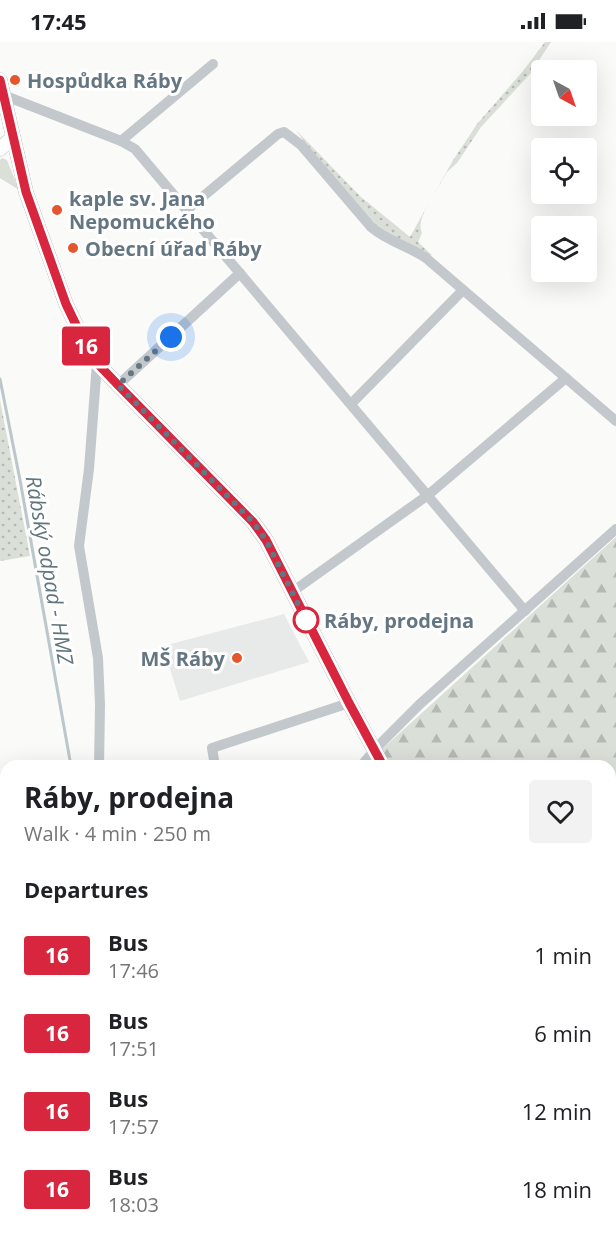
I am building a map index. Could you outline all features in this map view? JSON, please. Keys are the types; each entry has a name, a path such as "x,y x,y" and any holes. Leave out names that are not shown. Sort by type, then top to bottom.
{"street":[{"path":"121,141 213,64"},
{"path":"0,80 26,192 66,304 88,350 118,385 253,522 266,540 379,760"},
{"path":"3,94 135,148 525,611"},
{"path":"188,209 278,134 284,132 302,145 381,236 413,249 426,258 616,421"},
{"path":"0,148 12,138"},
{"path":"118,385 240,273"},
{"path":"351,404 463,290"},
{"path":"97,363 89,469 79,546 98,658 99,760"},
{"path":"292,592 428,495 566,378"},
{"path":"367,760 420,704 616,529"},
{"path":"214,760 212,748 349,703"}],"shaded area":[{"name":"MŠ Ráby","path":"284,614 309,662 180,701 163,646"}],"green space":[{"path":"545,42 551,42 539,60 531,60"},
{"path":"531,60 530,74 481,127 457,163 447,172 433,196 452,162 477,124"},
{"path":"296,130 361,197 410,237 430,201 421,221 422,233 418,242 433,256 381,231 312,153"},
{"path":"2,158 7,160 19,190 0,178"},
{"path":"0,400 30,556 0,561"},
{"path":"616,537 616,760 387,760 381,750"}],"waterway":[{"name":"Rábský odpad - HMZ","path":"0,379 70,760"}],"bus line":[{"name":"16","path":"0,80 26,192 66,304 88,350 118,385 253,522 266,540 379,760"}],"place":[{"name":"Hospůdka Ráby","path":"15,80"},
{"name":"kaple sv. Jana Nepomuckého","path":"57,210"},
{"name":"Obecní úřad Ráby","path":"73,248"},
{"name":"Ráby, prodejna","path":"306,620"},
{"name":"MŠ Ráby","path":"237,658"}],"route":[{"path":"171,337 118,385 253,522 266,540 306,620"}]}
